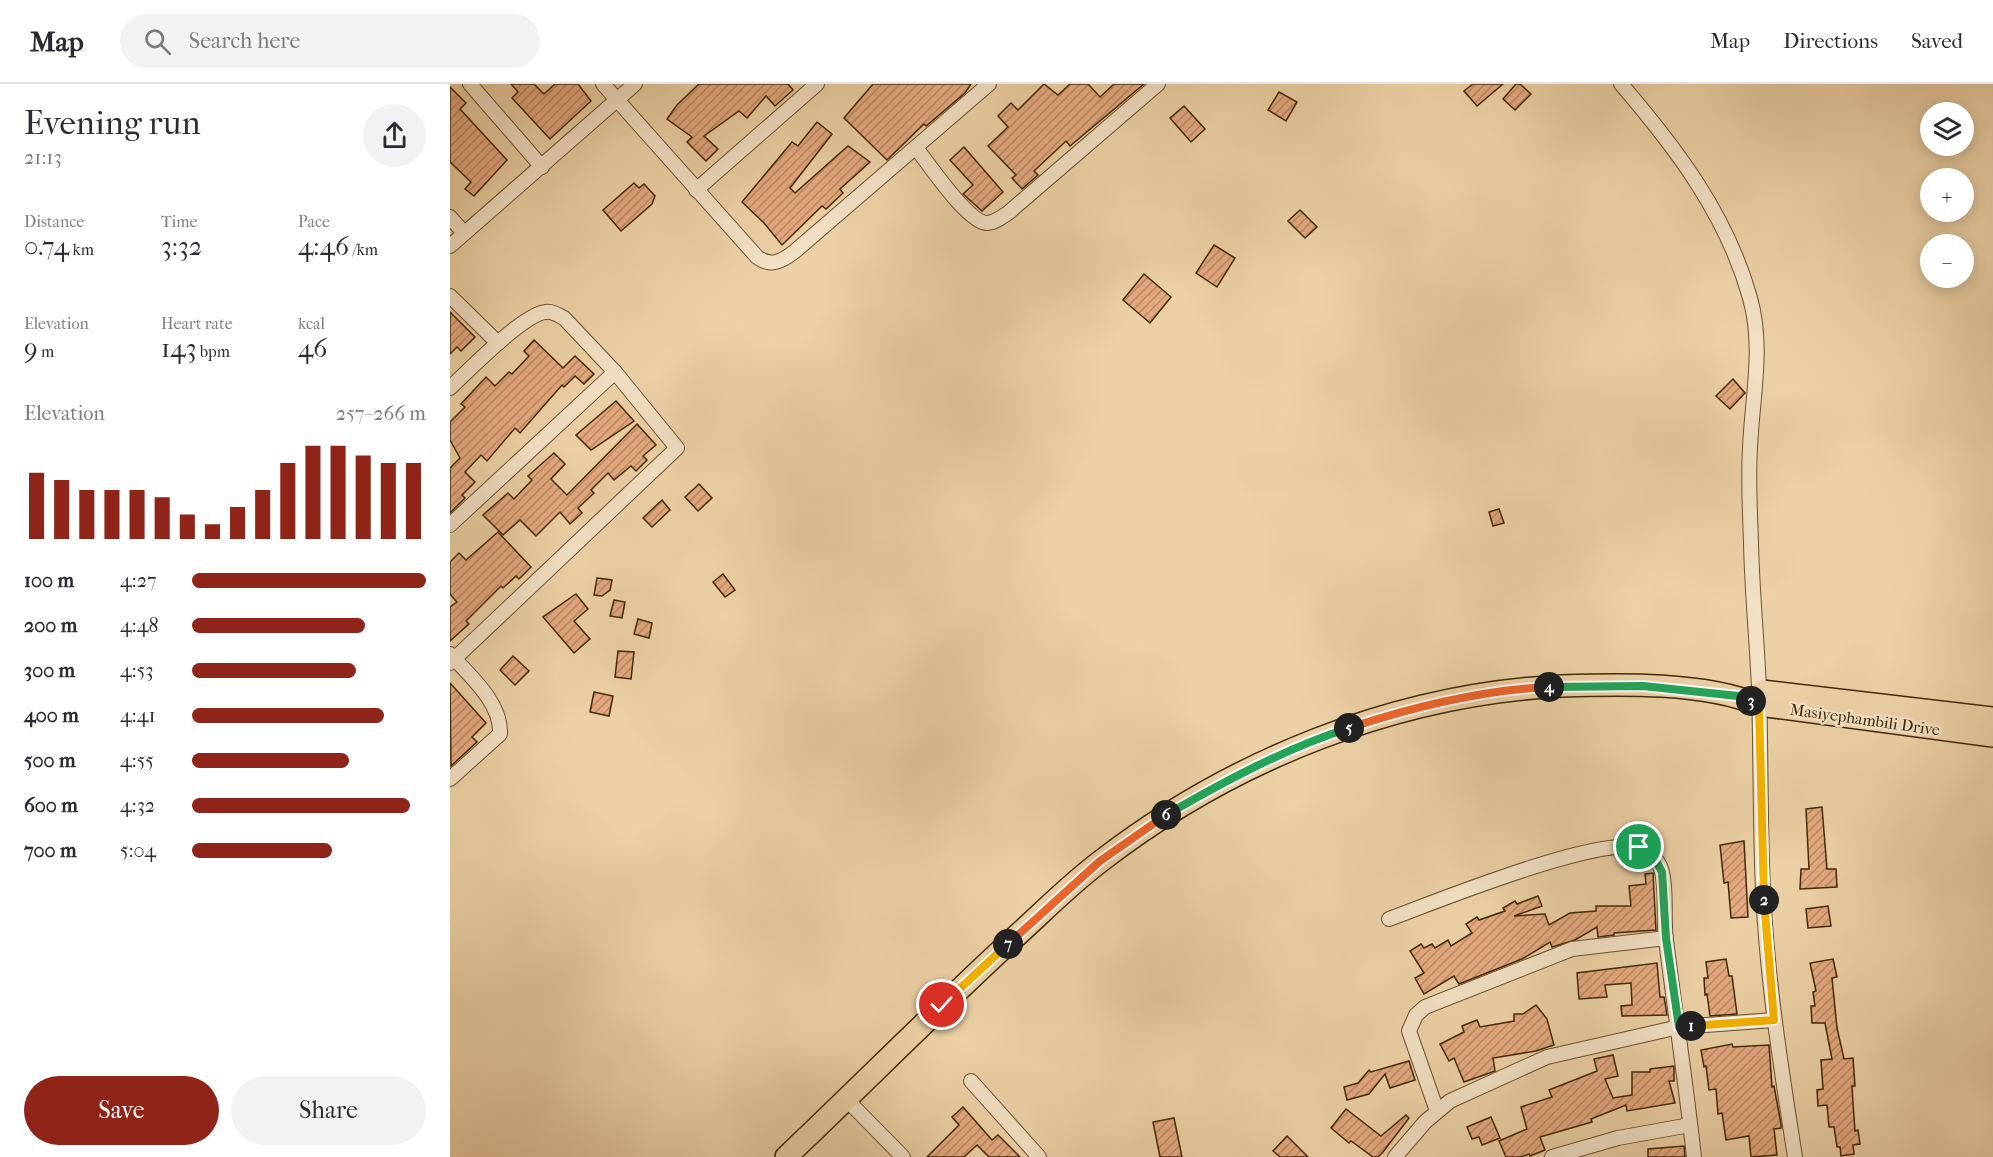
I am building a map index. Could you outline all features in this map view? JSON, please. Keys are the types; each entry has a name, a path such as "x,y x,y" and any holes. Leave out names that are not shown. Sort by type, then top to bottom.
{"main road":[{"name":"Masiyephambili Drive","path":"786,1157 942,1005 1100,861 1164,817 1229,778 1310,740 1363,723 1454,700 1524,688 1643,686 1993,718"},
{"name":"Masiyephambili Drive","path":"1759,698 1993,736"}],"street":[{"path":"470,84 542,167"},
{"path":"603,84 757,257 768,263 778,262 794,252 990,84"},
{"path":"450,246 635,84"},
{"path":"696,190 817,84"},
{"path":"916,148 970,215 984,223 991,222 1008,213 1158,84"},
{"path":"1621,84 1660,130 1708,200 1727,236 1751,300 1758,357 1750,449 1750,499 1759,698 1763,890 1774,1020 1795,1157"},
{"path":"450,217 464,233"},
{"path":"450,296 498,343"},
{"path":"450,388 498,343 536,315 546,312 556,313 564,318 615,372 677,448 452,658 494,706 500,734 450,779"},
{"path":"450,525 615,372"},
{"path":"1389,919 1516,872 1603,850 1633,846 1645,850 1654,857 1662,872 1666,938 1694,1157"},
{"path":"1437,1111 1409,1031 1416,1015 1425,1007 1572,949 1666,938"},
{"path":"1395,1157 1437,1111 1465,1093 1547,1057 1679,1027 1774,1020"},
{"path":"971,1081 1039,1157"},
{"path":"847,1100 903,1157"},
{"path":"1552,1157 1618,1138 1690,1125"}],"building":[{"path":"511,84 534,84 544,94 555,84 578,84 591,101 550,139 512,98 518,92"},
{"path":"699,84 788,84 793,90 775,106 766,96 747,118 739,111 704,136 718,149 706,161 687,142 692,137 667,119 677,105"},
{"path":"873,84 971,84 965,93 926,126 924,124 887,160 844,118"},
{"path":"1044,84 1058,95 1070,84 1088,84 1100,97 1114,84 1144,84 1070,146 1066,141 1034,171 1038,175 1022,189 1012,178 1016,175 988,146 1008,127 998,116 1011,103 1018,110"},
{"path":"1473,84 1503,84 1477,106 1464,91"},
{"path":"1516,84 1520,84 1531,94 1515,110 1503,99"},
{"path":"450,87 466,103 460,109 507,160 474,196 465,189 471,182 450,162"},
{"path":"1279,92 1297,102 1286,121 1268,110"},
{"path":"1184,106 1205,129 1191,142 1170,118"},
{"path":"817,122 832,134 790,188 795,193 848,146 870,162 840,189 843,193 826,209 822,206 782,245 764,223 742,202 792,142 798,146"},
{"path":"964,147 1003,192 982,211 963,194 973,185 950,160"},
{"path":"634,183 639,188 644,184 655,196 652,204 621,231 603,210"},
{"path":"1300,210 1317,227 1305,238 1288,221"},
{"path":"1214,245 1235,258 1217,287 1196,273"},
{"path":"1144,274 1171,297 1150,323 1123,300"},
{"path":"450,312 475,337 461,351 457,347 450,354"},
{"path":"534,340 563,368 575,356 594,374 584,384 575,376 564,387 562,385 520,433 515,428 487,461 481,455 465,472 475,482 462,495 465,498 450,513 450,468 460,458 450,440 450,422 465,407 461,404 486,377 495,386 509,372 512,374 529,356 524,351"},
{"path":"1733,379 1745,393 1730,409 1716,396"},
{"path":"616,401 634,421 591,450 576,435"},
{"path":"637,424 656,445 643,456 647,460 636,471 631,466 614,480 608,473 591,490 594,493 578,508 582,513 570,524 560,512 536,536 520,520 503,535 483,515 508,493 514,499 532,480 528,476 554,453 565,464 551,479 567,495"},
{"path":"699,484 712,498 698,511 685,497"},
{"path":"662,500 670,510 652,527 643,518"},
{"path":"1499,509 1504,523 1493,526 1489,512"},
{"path":"498,532 531,567 519,579 516,576 503,588 501,586 466,621 469,624 450,641 450,607 457,602 450,594 450,562 459,553 466,560"},
{"path":"723,574 735,590 725,597 713,582"},
{"path":"597,578 612,580 610,590 602,596 594,595"},
{"path":"576,594 588,609 574,621 590,639 574,653 543,617"},
{"path":"614,600 625,602 622,618 610,616"},
{"path":"638,619 652,623 649,638 634,634"},
{"path":"618,651 634,652 631,679 615,677"},
{"path":"513,656 529,671 515,685 500,670"},
{"path":"450,683 486,723 472,737 477,742 451,766"},
{"path":"594,692 613,696 609,716 590,712"},
{"path":"1822,807 1827,869 1836,869 1837,887 1800,889 1801,869 1809,869 1806,809"},
{"path":"1744,841 1748,917 1731,918 1728,882 1724,883 1720,845"},
{"path":"1653,873 1656,930 1614,933 1614,935 1598,937 1597,927 1575,940 1552,947 1550,942 1522,959 1459,984 1454,976 1424,994 1415,978 1424,973 1410,951 1421,944 1424,948 1432,944 1435,948 1448,940 1451,946 1472,933 1466,924 1477,917 1479,920 1505,911 1503,908 1515,901 1517,904 1538,896 1542,906 1514,916 1545,914 1549,925 1570,913 1596,911 1596,906 1631,906 1629,886 1646,884 1645,874"},
{"path":"1828,906 1831,926 1808,928 1806,909"},
{"path":"1726,959 1729,976 1732,976 1737,1014 1710,1016 1707,994 1705,995 1704,978 1708,978 1706,962"},
{"path":"1833,959 1837,977 1832,978 1837,1028 1844,1059 1853,1058 1855,1131 1858,1130 1860,1144 1853,1145 1854,1154 1841,1156 1834,1127 1829,1127 1827,1105 1818,1106 1817,1090 1823,1089 1821,1060 1832,1059 1825,1023 1812,1023 1811,1006 1815,1006 1813,992 1816,991 1810,963"},
{"path":"1657,963 1660,997 1664,997 1667,1015 1622,1016 1621,1006 1632,1005 1631,983 1605,985 1607,997 1579,999 1577,973"},
{"path":"1536,1005 1547,1019 1554,1045 1536,1051 1493,1058 1495,1071 1464,1082 1454,1058 1449,1061 1440,1044 1464,1032 1462,1026 1477,1020 1480,1027 1514,1021 1514,1014 1523,1014"},
{"path":"1732,1044 1733,1047 1769,1045 1772,1087 1774,1086 1781,1124 1781,1128 1774,1129 1777,1155 1751,1157 1749,1136 1726,1140 1722,1113 1718,1114 1716,1089 1709,1090 1701,1050"},
{"path":"1613,1055 1618,1076 1605,1079 1613,1098 1632,1095 1632,1072 1650,1072 1650,1069 1674,1066 1674,1081 1669,1081 1675,1103 1627,1111 1626,1105 1591,1119 1592,1122 1540,1137 1545,1150 1530,1156 1529,1154 1521,1157 1506,1157 1499,1141 1527,1129 1521,1107 1552,1097 1549,1090 1597,1071 1594,1059"},
{"path":"1409,1061 1415,1080 1390,1088 1385,1074 1369,1094 1347,1100 1344,1087 1358,1083 1369,1070 1371,1072"},
{"path":"963,1107 992,1140 998,1135 1020,1157 989,1157 977,1145 964,1157 927,1157 959,1125 952,1117"},
{"path":"1346,1109 1381,1136 1406,1115 1409,1118 1383,1152 1378,1157 1373,1157 1351,1141 1349,1143 1331,1128"},
{"path":"1491,1117 1500,1138 1482,1145 1479,1137 1472,1139 1467,1127"},
{"path":"1174,1118 1182,1157 1160,1157 1153,1122"},
{"path":"1287,1136 1308,1157 1280,1157 1273,1151"},
{"path":"1684,1146 1685,1157 1648,1157 1648,1149"}],"route":[{"path":"942,1005 1100,861 1164,817 1229,778 1310,740 1363,723 1454,700 1524,688 1590,685 1693,690 1738,696 1759,705 1763,890 1774,1020 1679,1027 1666,938 1662,872 1654,857 1639,847"}]}
